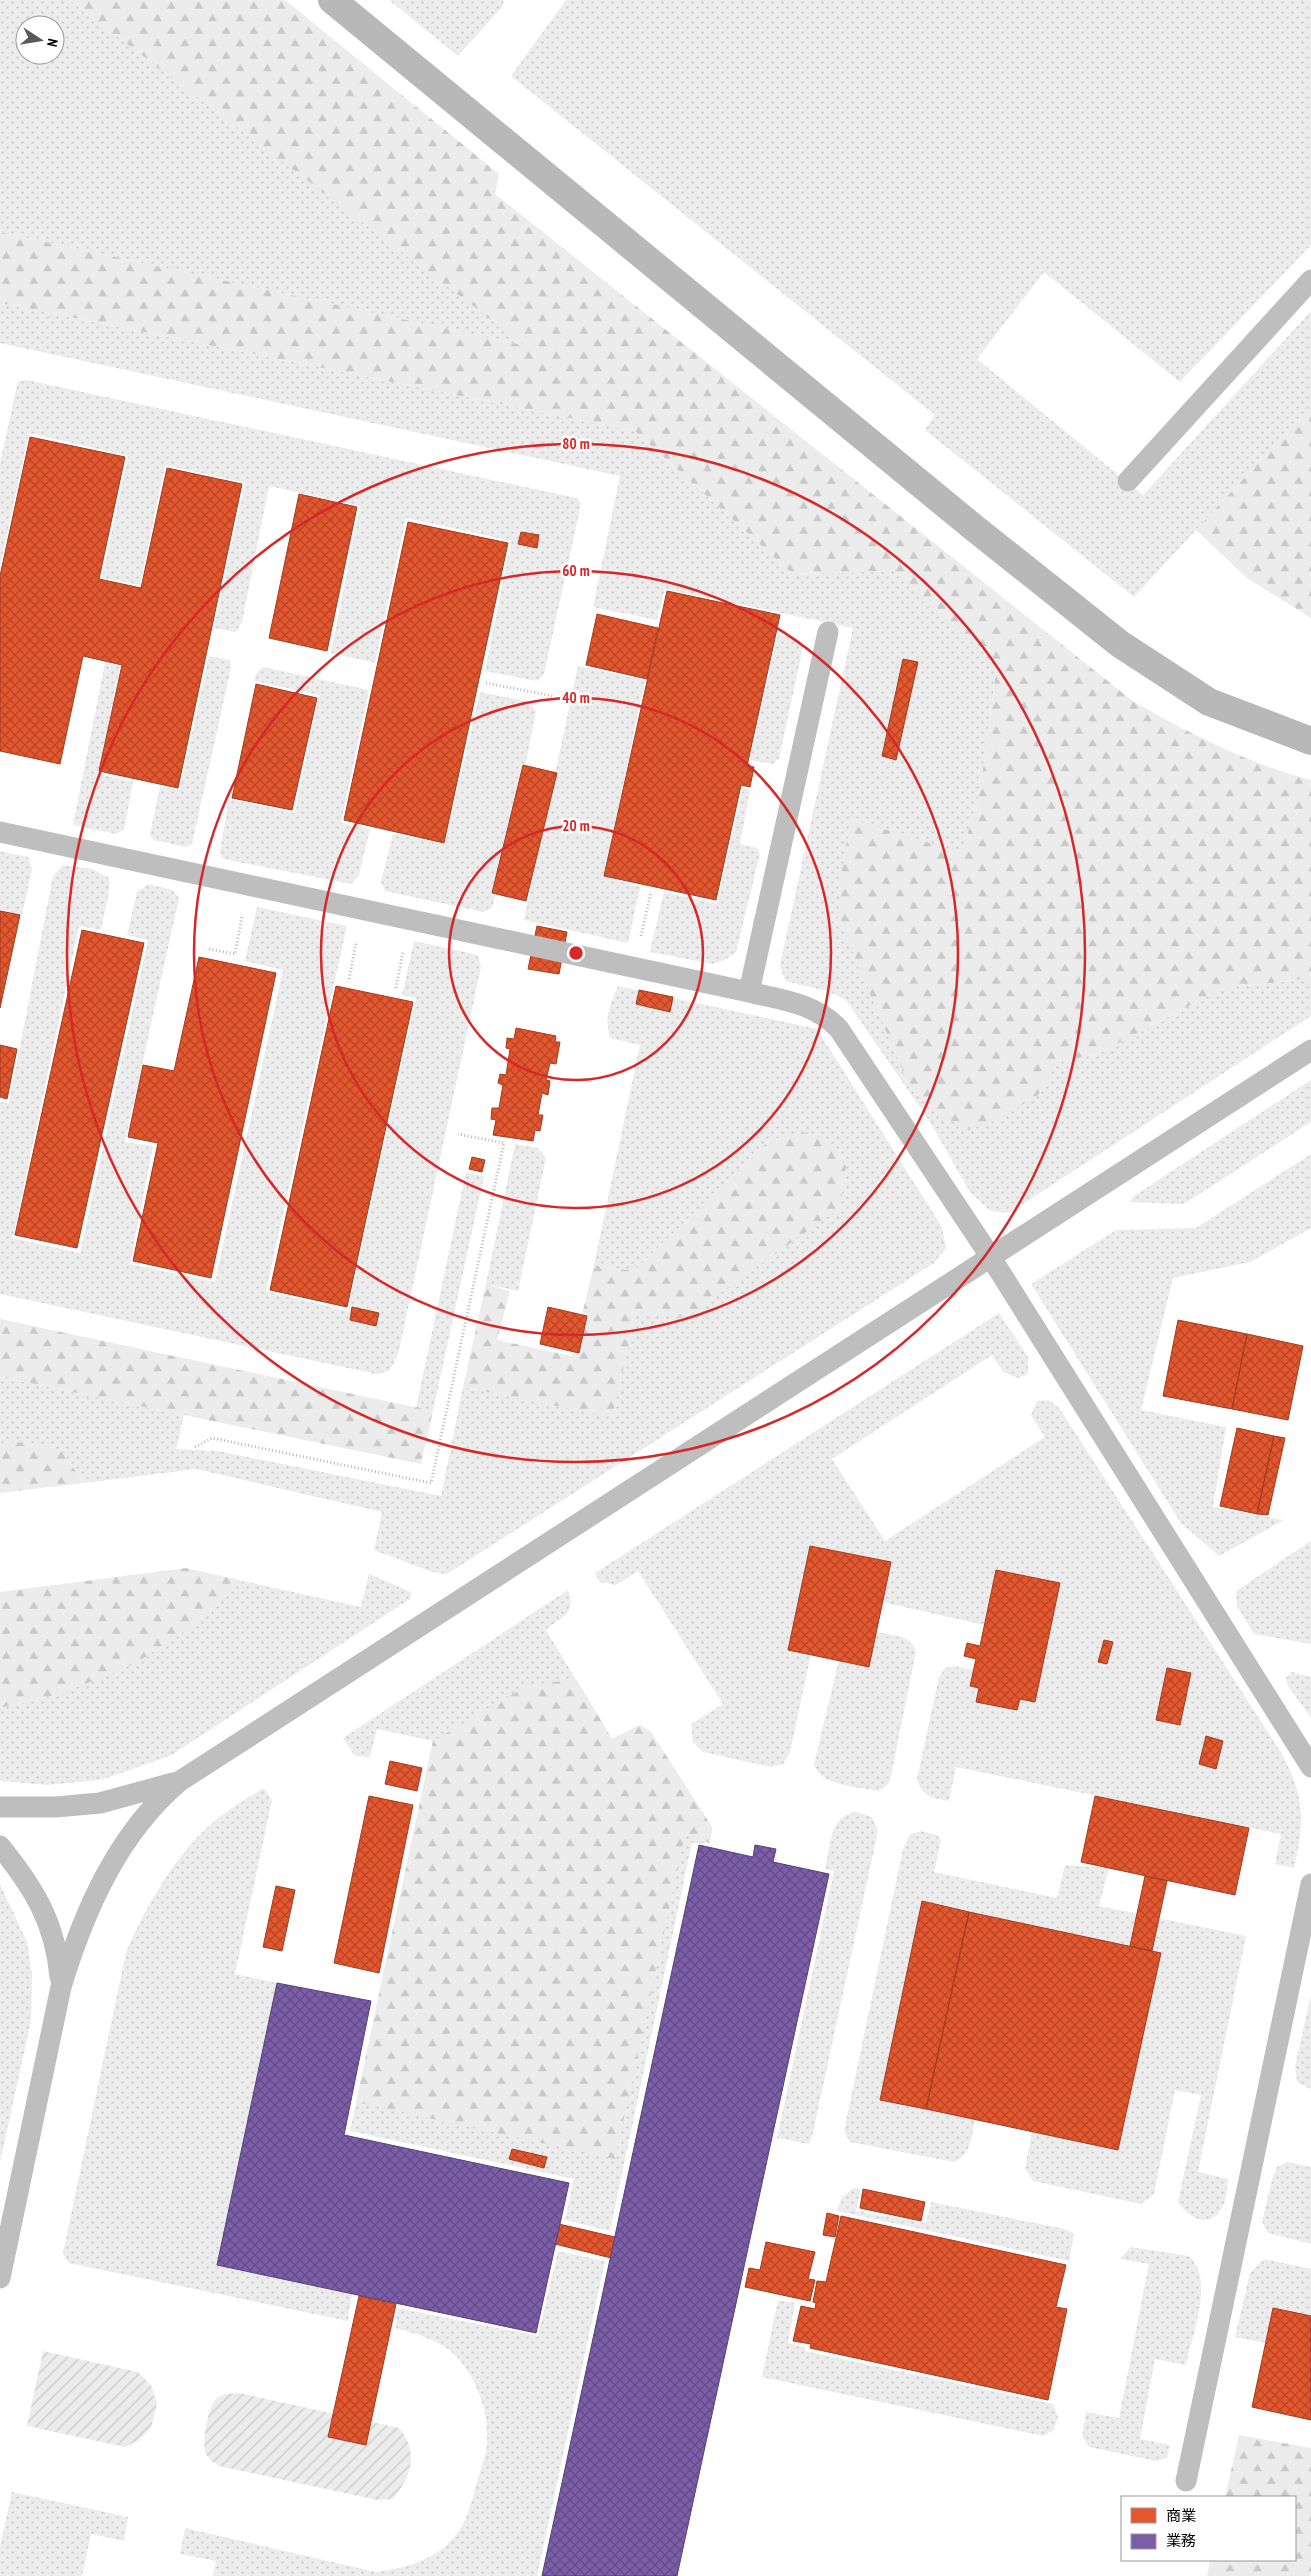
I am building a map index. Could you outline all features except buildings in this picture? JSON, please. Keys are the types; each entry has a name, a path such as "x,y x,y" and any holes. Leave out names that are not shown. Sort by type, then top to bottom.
{"street":[{"path":"332,0 973,527 1120,644 1209,702 1311,741"}],"lane":[{"path":"1128,481 1311,280"},
{"path":"749,992 828,632"},
{"path":"0,832 749,992 813,1009 827,1017 839,1029 990,1256 1311,1767"},
{"path":"0,2278 61,1987 74,1942 114,1862 137,1826 159,1799 180,1781 1311,1050"},
{"path":"0,1807 56,1807 100,1803 180,1781"},
{"path":"0,1846 21,1872 52,1928 58,1955 61,1987"},
{"path":"1186,2482 1311,1884"}],"path":[{"path":"486,683 553,696"},
{"path":"209,949 235,954 249,884"},
{"path":"634,968 651,892"},
{"path":"195,1447 212,1438 432,1483 504,1143 458,1134"}],"green space":[{"path":"0,0 69,0 528,347 0,232"},
{"path":"69,0 285,0 499,174 495,194 1133,701 1219,746 1264,765 1311,780 1311,978 1221,989 1098,1054 1058,1062 1038,1095 1002,1117 969,1130 943,1117 911,1090 838,918 840,880 851,819 962,853 980,791 997,665 896,571 793,574 635,431 0,303 0,232 526,346"},
{"path":"389,0 504,0 502,7 458,56"},
{"path":"566,0 1311,0 1311,245 1180,382 1044,272 977,359 1143,495 1311,311 1311,406 1134,597 925,430 935,415 511,76"},
{"path":"0,303 635,431 793,574 896,571 997,665 980,791 962,854 851,819 1038,1095 1058,1062 1098,1054 1221,989 1311,978 1311,1016 1009,1213 990,1211 970,1192 930,1122 846,1000 830,992 785,981 780,965 853,628 665,589 657,620 593,607 620,476 0,343"},
{"path":"27,380 577,498 581,504 544,674 537,681 485,671 511,541 406,518 375,663 331,653 360,506 269,486 242,622 236,632 214,628 245,483 165,465 140,585 102,578 128,456 29,433 0,567 0,463 18,381"},
{"path":"1311,406 1311,618 1248,579 1196,530"},
{"path":"778,634 800,641 803,647 779,759 772,764 750,760"},
{"path":"209,656 230,660 231,668 192,844 186,847 153,840 150,834 160,787 180,789"},
{"path":"105,663 120,666 99,774 133,782 124,830 116,834 73,825"},
{"path":"578,666 645,680 604,876 640,887 628,943 524,920"},
{"path":"263,667 369,690 341,823 370,829 359,875 351,884 223,859 220,851 229,799 295,813 319,695 254,681 256,674"},
{"path":"480,692 530,702 536,711 526,763 522,764 491,895 495,896 492,908 483,912 385,891 381,882 393,834 445,844"},
{"path":"743,788 750,790 740,844 757,848 760,854 736,952 725,960 713,964 650,952 664,892 717,904"},
{"path":"0,851 28,857 32,869 22,915 0,911"},
{"path":"63,865 93,869 109,878 109,892 101,930 79,926 13,1238 80,1253 148,940 127,935 137,892 148,884 173,890 179,898 125,1142 153,1146 130,1264 215,1282 283,970 245,961 257,907 347,926 266,1291 348,1311 416,998 402,995 414,941 478,955 481,967 398,1355 389,1371 376,1374 0,1294 0,1102 9,1103 53,876"},
{"path":"618,986 817,1029 942,1227 946,1248 934,1263 447,1574 432,1572 374,1550 382,1512 196,1469 84,1483 61,1450 28,1442 0,1443 0,1377 184,1415 176,1449 218,1451 441,1496 463,1387 612,1416 636,1312 771,1139 634,1271 594,1265 640,1045 610,1038 608,1018 610,1006"},
{"path":"1311,1080 1311,1122 1184,1204 1130,1202 1134,1196"},
{"path":"809,1132 832,1146 846,1166 840,1208 685,1318 636,1312 612,1417 463,1387 486,1284 510,1291 497,1340 572,1356 594,1265 634,1271 771,1139"},
{"path":"515,1144 538,1148 546,1158 518,1291 486,1284"},
{"path":"1311,1154 1311,1228 1250,1262 1173,1278 1141,1410 1226,1427 1213,1507 1284,1520 1219,1556 1181,1523 1031,1284 1116,1230 1196,1228"},
{"path":"466,1172 484,1176 433,1411 416,1408"},
{"path":"999,1313 1028,1357 1028,1374 1018,1378 1003,1372 992,1355 832,1459 885,1541 1045,1437 1031,1415 1037,1401 1049,1400 1060,1409 1282,1754 1295,1784 1301,1810 1300,1836 1294,1868 1275,1864 1281,1834 956,1767 949,1801 929,1796 922,1790 917,1779 939,1677 945,1668 955,1666 973,1670 970,1686 979,1688 976,1702 1017,1710 1059,1583 996,1570 984,1625 882,1602 890,1562 810,1546 788,1650 811,1654 790,1752 783,1764 771,1767 703,1752 693,1742 691,1724 723,1704 638,1571 616,1585 600,1582 595,1573"},
{"path":"0,1319 433,1411 421,1464 0,1377"},
{"path":"28,1442 61,1450 84,1483 0,1493 0,1443"},
{"path":"1311,1541 1311,1644 1254,1634 1237,1606 1236,1591"},
{"path":"186,1568 243,1581 191,1627 136,1663 61,1694 0,1708 0,1592"},
{"path":"369,1574 411,1592 410,1599 170,1756 101,1780 47,1785 0,1781 0,1708 61,1694 191,1627 243,1581 361,1607"},
{"path":"568,1590 570,1599 569,1610 563,1618 546,1630 612,1739 640,1725 651,1732 712,1827 710,1843 692,1843 610,2231 565,2220 574,2179 350,2131 433,1741 377,1729 370,1757 355,1756 343,1738"},
{"path":"877,1632 906,1639 914,1646 916,1651 890,1781 878,1791 832,1781 818,1772 814,1764 839,1660 869,1666"},
{"path":"1292,1672 1311,1677 1311,1718 1288,1686 1286,1678"},
{"path":"577,1680 612,1739 640,1725 651,1732 712,1827 710,1843 685,1835 615,2159 356,2102 433,1741 530,1684"},
{"path":"264,1788 272,1800 235,1974 277,1983 218,2265 352,2294 348,2321 69,2263 63,2253 126,1952 155,1895 191,1844 222,1815"},
{"path":"856,1812 872,1817 878,1831 812,2137 809,2144 777,2138 834,1871 825,1869 830,1842 841,1819"},
{"path":"921,1831 937,1835 941,1840 934,1872 1057,1898 1065,1865 1109,1868 1099,1906 1246,1936 1198,2172 1228,2179 1224,2203 1218,2213 1212,2218 1206,2220 1194,2217 1178,2202 1201,2095 1175,2090 1154,2194 1141,2204 1033,2181 1025,2168 1032,2132 1118,2150 1160,1953 923,1902 880,2099 975,2120 970,2144 968,2150 960,2159 954,2162 850,2142 844,2131 903,1849 910,1834"},
{"path":"0,1884 27,1942 32,1975 31,2021 0,2162"},
{"path":"1311,1995 1311,2089 1297,2082 1295,2066"},
{"path":"1287,2162 1311,2167 1311,2244 1268,2233 1262,2222 1272,2179 1277,2167"},
{"path":"853,2188 861,2189 856,2211 926,2223 931,2202 1065,2229 1074,2234 1069,2261 837,2211 841,2199"},
{"path":"1131,2247 1189,2256 1197,2266 1200,2278 1200,2308 1186,2365 1155,2359 1140,2439 1170,2445 1167,2458 1156,2461 1089,2447 1082,2436 1086,2412 1119,2418 1149,2264 1120,2259"},
{"path":"558,2251 605,2261 537,2576 213,2576 216,2561 180,2554 185,2528 376,2572 418,2562 428,2558 446,2545 462,2525 470,2506 486,2452 486,2418 475,2383 462,2363 448,2349 434,2341 395,2328 398,2308 538,2336"},
{"path":"1264,2259 1311,2269 1311,2316 1273,2308 1266,2343 1235,2337 1250,2273"},
{"path":"778,2300 795,2303 788,2343 805,2347 805,2351 1053,2404 1058,2417 1054,2430 1043,2436 762,2377"},
{"path":"43,2351 138,2372 151,2385 157,2403 151,2428 139,2440 125,2447 27,2426"},
{"path":"239,2393 399,2428 409,2446 411,2455 409,2473 405,2482 393,2499 377,2500 219,2466 205,2452 204,2440 208,2416 213,2403 218,2397"},
{"path":"1239,2435 1311,2448 1311,2576 1207,2576 1210,2561 1296,2561 1296,2496 1225,2496"},
{"path":"12,2492 128,2517 124,2541 91,2534 82,2576 0,2576 0,2547"}]}
